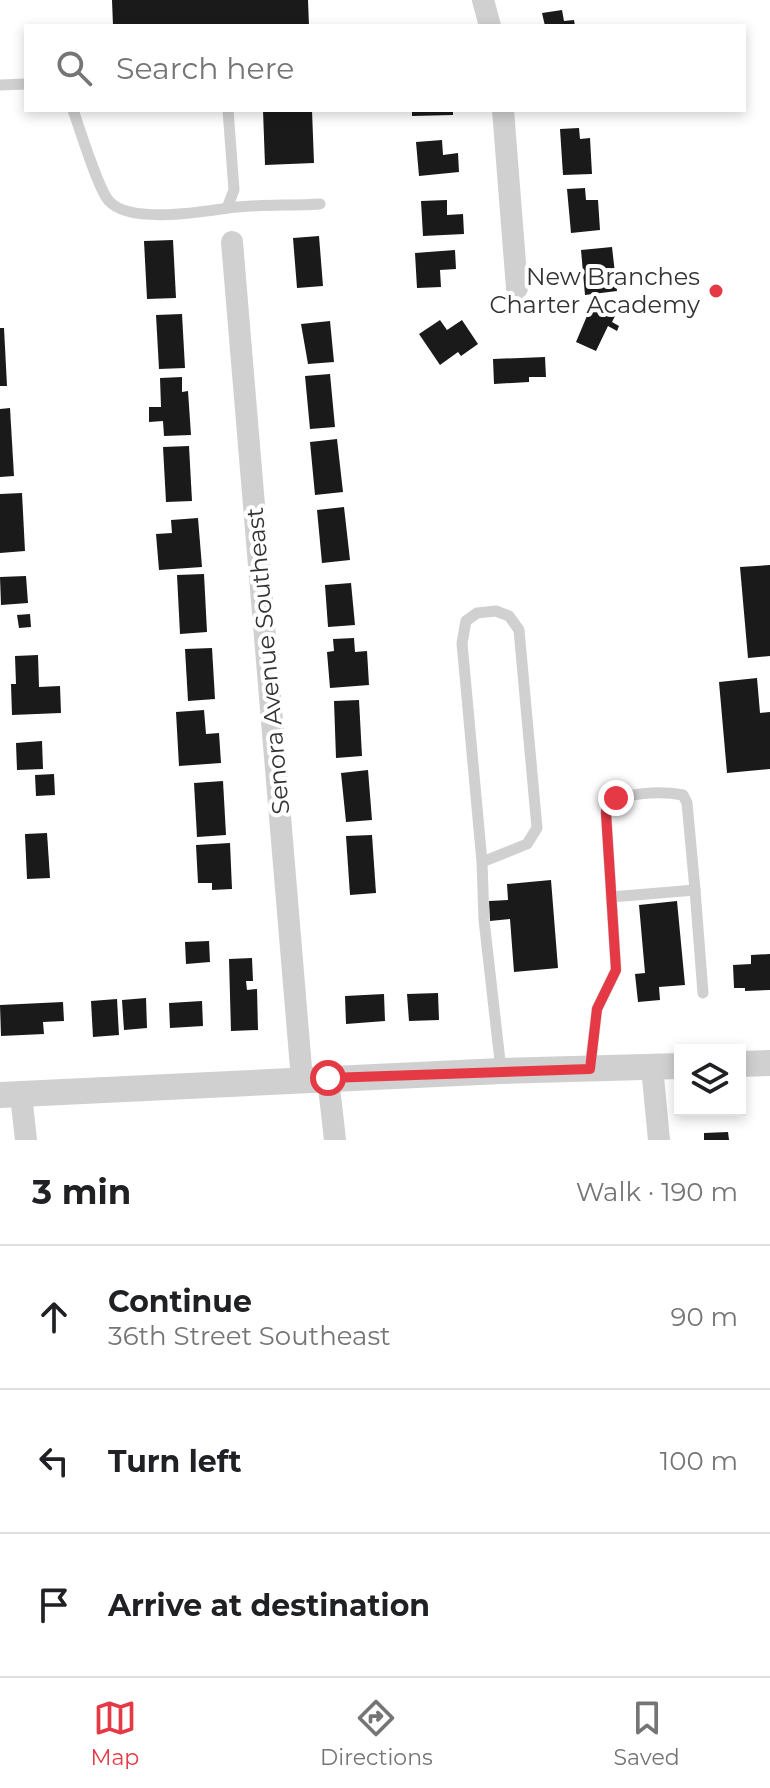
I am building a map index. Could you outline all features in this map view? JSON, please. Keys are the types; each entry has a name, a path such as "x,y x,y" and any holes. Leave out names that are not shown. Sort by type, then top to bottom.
{"street":[{"path":"483,0 489,24"},
{"path":"503,112 517,288"},
{"name":"Senora Avenue Southeast","path":"232,242 315,1079 335,1140"},
{"path":"746,1064 770,1063"},
{"path":"26,1140 10,1095 315,1079 674,1066"},
{"path":"652,1067 659,1140"}],"lane":[{"path":"0,85 24,84"},
{"path":"74,112 104,194 116,207 134,214 209,213 227,208 320,204"},
{"path":"227,208 234,190 228,112"},
{"path":"482,862 527,844 537,828 519,630 509,616 496,611 477,613 466,621 462,643 482,862 484,920 501,1071"},
{"path":"590,1069 597,1009 616,970 607,805 616,798 671,793 683,795 687,803 703,993"},
{"path":"611,897 695,890"}],"building":[{"path":"112,0 308,0 309,24 113,24"},
{"path":"562,10 564,21 574,20 575,24 545,24 542,13"},
{"path":"263,112 312,112 314,163 265,165"},
{"path":"412,112 453,112 453,115 412,116"},
{"path":"579,128 580,139 590,138 592,174 563,175 560,129"},
{"path":"442,140 443,155 458,153 459,172 419,176 416,142"},
{"path":"585,188 586,200 598,200 600,230 571,233 567,189"},
{"path":"447,200 447,215 463,214 464,234 423,236 421,201"},
{"path":"319,236 323,286 297,288 293,238"},
{"path":"173,240 176,298 147,299 144,241"},
{"path":"612,247 617,291 585,295 581,250"},
{"path":"455,250 456,269 440,270 441,287 417,288 415,253"},
{"path":"592,304 616,314 612,322 619,326 617,331 608,326 596,351 576,342"},
{"path":"182,314 185,368 159,369 156,315"},
{"path":"440,320 447,330 462,320 478,344 461,356 458,352 440,365 419,334"},
{"path":"330,321 334,362 308,364 301,324"},
{"path":"0,328 4,328 7,386 0,386"},
{"path":"545,357 546,377 529,377 529,382 494,384 493,359"},
{"path":"330,374 335,427 310,429 305,376"},
{"path":"182,377 182,392 188,391 191,435 164,436 163,421 149,422 149,407 161,407 160,378"},
{"path":"10,408 14,476 0,477 0,409"},
{"path":"337,439 343,492 315,495 310,442"},
{"path":"189,446 192,501 166,502 163,447"},
{"path":"22,493 25,551 0,553 0,494"},
{"path":"344,507 350,560 322,563 317,510"},
{"path":"198,518 202,567 159,570 156,534 172,533 171,520"},
{"path":"770,565 770,656 748,658 740,567"},
{"path":"204,574 207,632 180,634 177,575"},
{"path":"26,576 28,603 1,605 0,577"},
{"path":"351,583 355,625 328,627 325,585"},
{"path":"30,614 31,627 19,628 17,615"},
{"path":"354,638 355,652 367,651 369,685 330,688 327,652 334,651 333,639"},
{"path":"212,648 215,699 188,701 185,649"},
{"path":"38,655 39,687 60,686 61,713 12,715 11,684 16,684 15,656"},
{"path":"757,678 760,713 770,712 770,769 727,773 719,682"},
{"path":"359,700 362,756 336,758 334,701"},
{"path":"204,710 206,734 219,733 221,763 179,766 176,712"},
{"path":"42,741 43,769 17,770 16,743"},
{"path":"368,770 372,820 346,822 341,773"},
{"path":"54,774 55,795 36,796 35,775"},
{"path":"223,781 226,835 197,837 194,783"},
{"path":"47,833 50,878 27,879 25,834"},
{"path":"372,835 376,893 350,895 346,836"},
{"path":"230,843 232,889 212,890 212,883 198,883 196,845"},
{"path":"551,880 558,968 514,972 510,919 490,921 489,901 508,900 507,884"},
{"path":"677,901 685,985 659,987 660,1000 638,1002 635,974 645,973 639,905"},
{"path":"209,941 210,962 186,964 185,942"},
{"path":"770,954 770,990 734,988 733,965 751,964 751,955"},
{"path":"252,958 253,981 246,981 247,990 257,989 258,1030 231,1031 229,959"},
{"path":"438,993 439,1020 409,1021 407,994"},
{"path":"384,994 385,1021 346,1024 345,996"},
{"path":"146,998 147,1028 124,1030 122,1000"},
{"path":"117,999 119,1035 93,1037 91,1001"},
{"path":"202,1001 203,1026 170,1028 169,1003"},
{"path":"63,1002 64,1021 43,1022 44,1034 1,1036 0,1005"},
{"path":"728,1132 729,1140 704,1140 704,1133"}],"place":[{"name":"New Branches Charter Academy","path":"716,291"}],"route":[{"path":"328,1078 590,1069 597,1009 616,970 606,813 607,805 616,798"}]}
